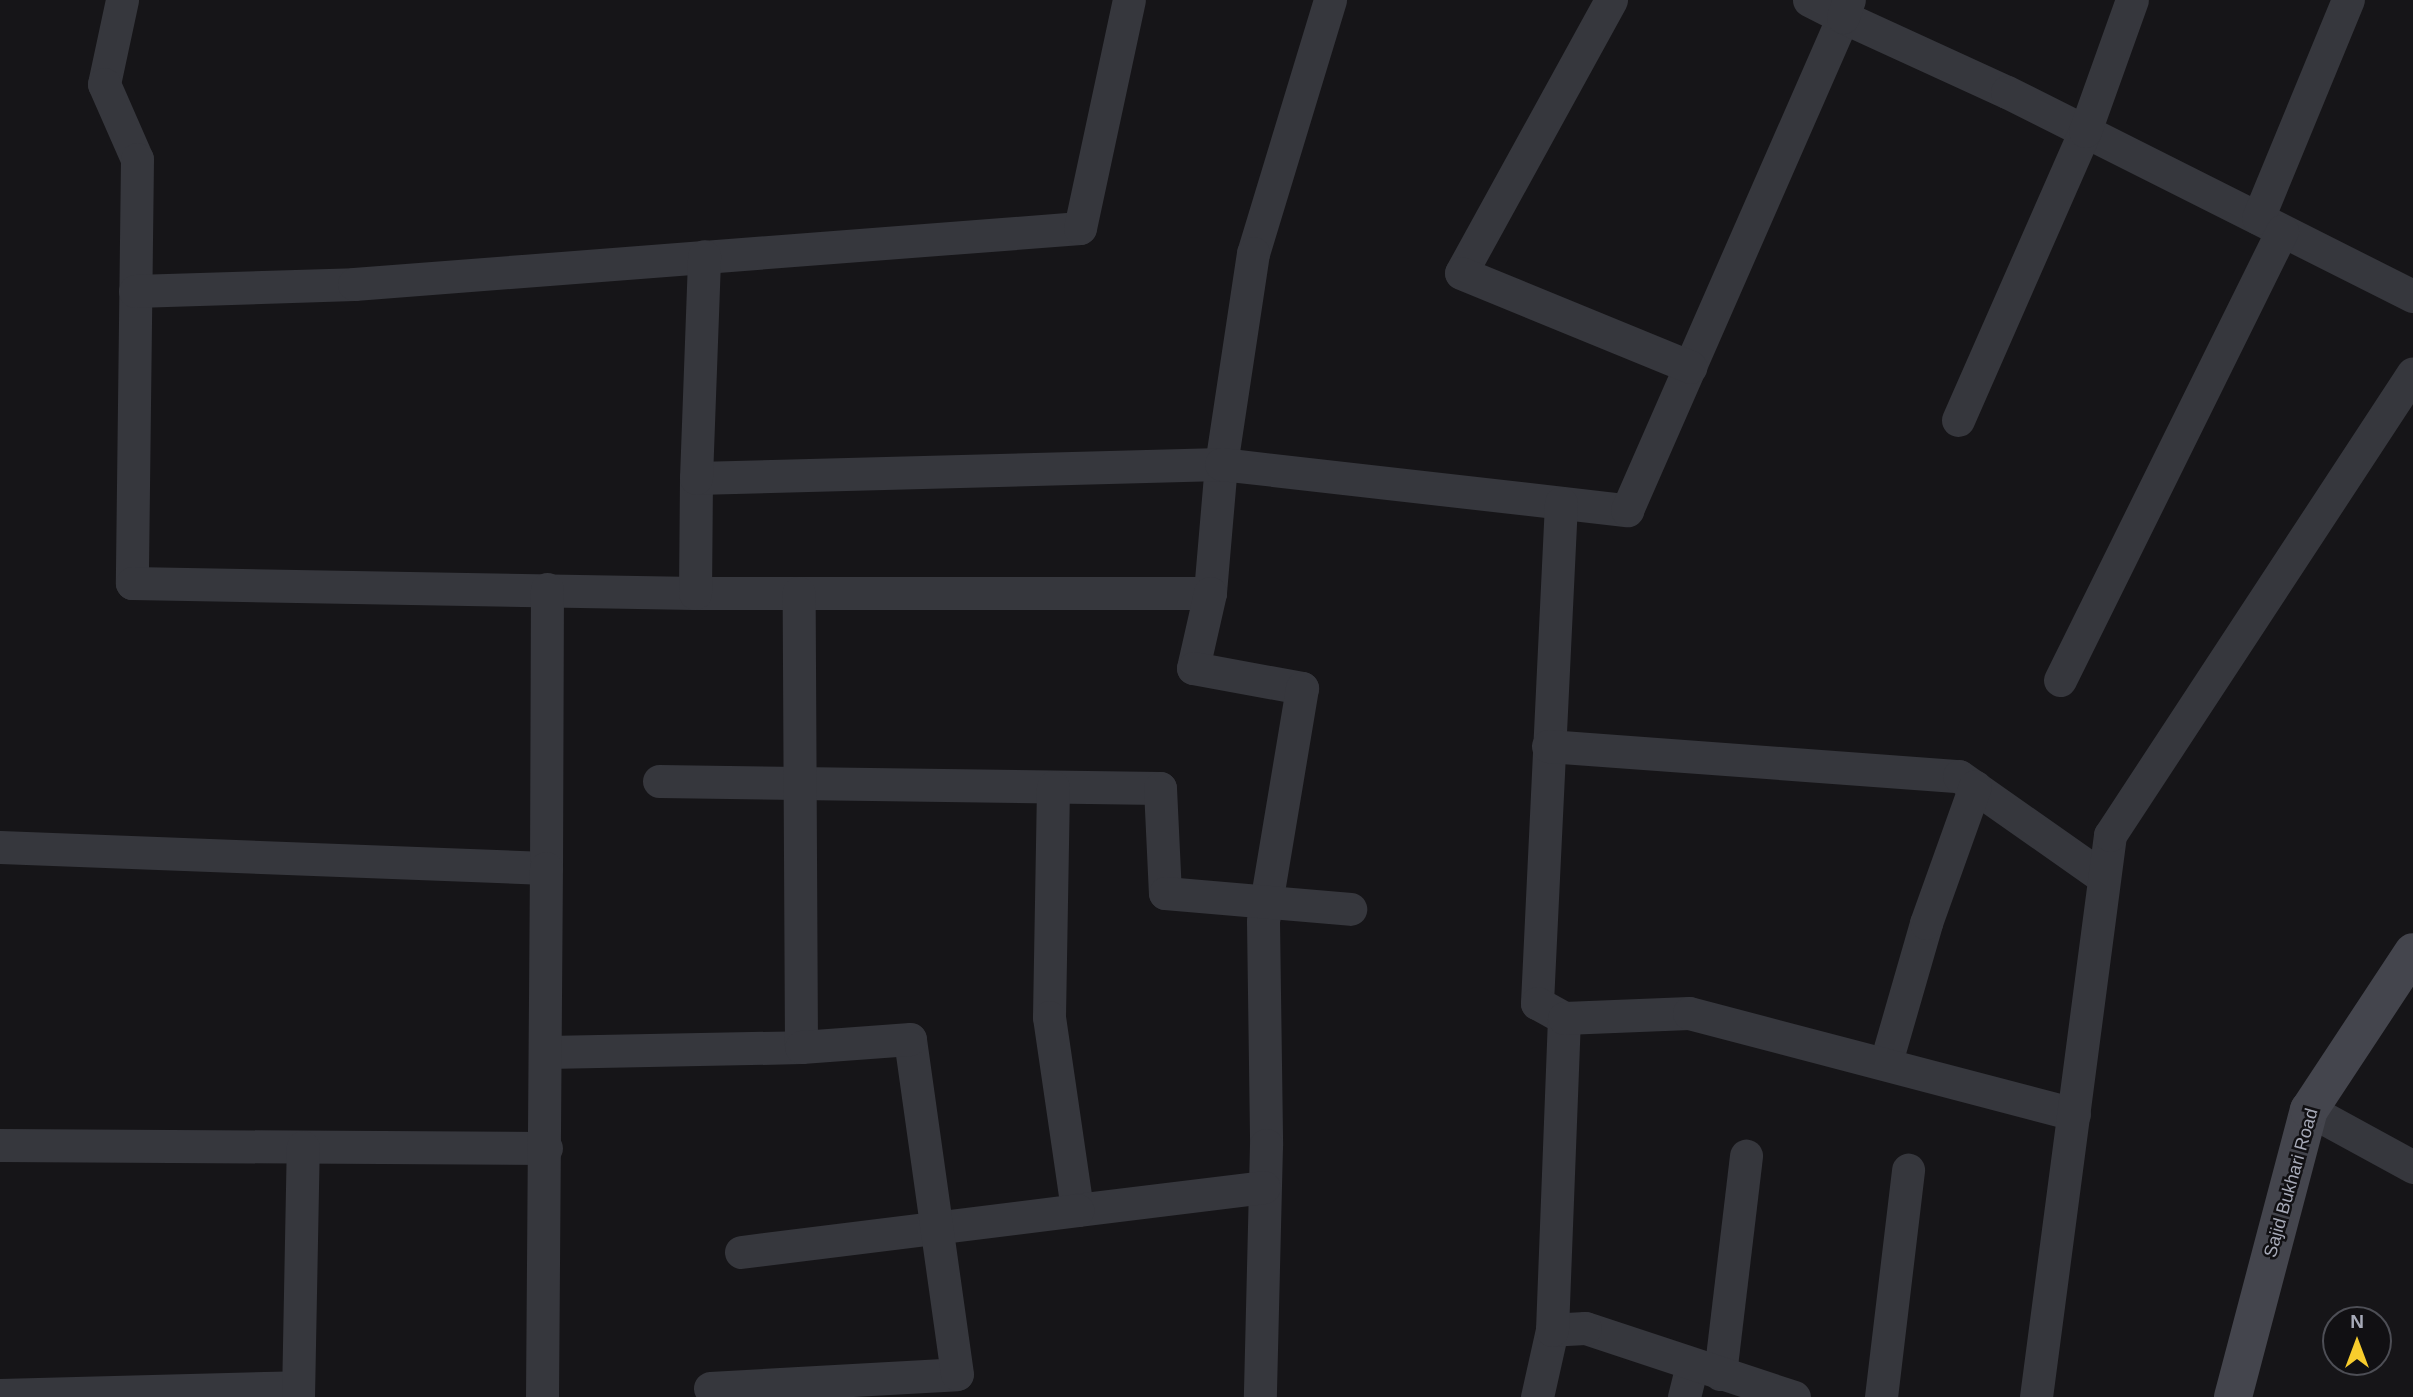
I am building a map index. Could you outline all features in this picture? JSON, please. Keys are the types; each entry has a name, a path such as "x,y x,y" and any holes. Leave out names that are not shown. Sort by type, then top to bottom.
{"street":[{"path":"122,0 104,84 137,159 132,583 695,593 1210,593"},
{"path":"135,291 354,284 1080,228 1129,0"},
{"path":"1259,1397 1267,902 1302,688 1193,668 1210,593 1222,464 1253,253 1330,0"},
{"path":"1611,0 1461,273 1690,367"},
{"path":"1809,0 1846,8 2413,296"},
{"path":"1958,419 2085,131 2132,0"},
{"path":"2060,680 2270,224 2348,0"},
{"path":"696,478 1222,464 1627,510 1846,8"},
{"path":"695,593 704,256"},
{"path":"2036,1397 2110,835 2413,373"},
{"path":"1561,503 1537,1003 1564,1018 1689,1013 1886,1062 2074,1114"},
{"path":"542,1397 547,1052 547,589"},
{"path":"799,593 801,1047"},
{"path":"1548,746 1959,776 2104,878"},
{"path":"659,781 1160,788 1165,893 1350,909"},
{"path":"1886,1062 1926,923 1975,786"},
{"path":"1053,787 1049,1017 1077,1210"},
{"path":"0,847 546,868"},
{"name":"Sajid Bukhari Road","path":"2233,1397 2309,1110 2413,952"},
{"path":"1537,1397 1552,1330 1564,1018"},
{"path":"547,1052 801,1047 910,1039 957,1374 853,1389 710,1388"},
{"path":"2309,1110 2413,1167"},
{"path":"0,1145 546,1148"},
{"path":"0,1395 298,1392 303,1147"},
{"path":"1684,1397 1706,1369 1746,1156"},
{"path":"1881,1397 1908,1170"},
{"path":"741,1252 1264,1187"},
{"path":"1552,1330 1585,1328 1794,1397"}]}
